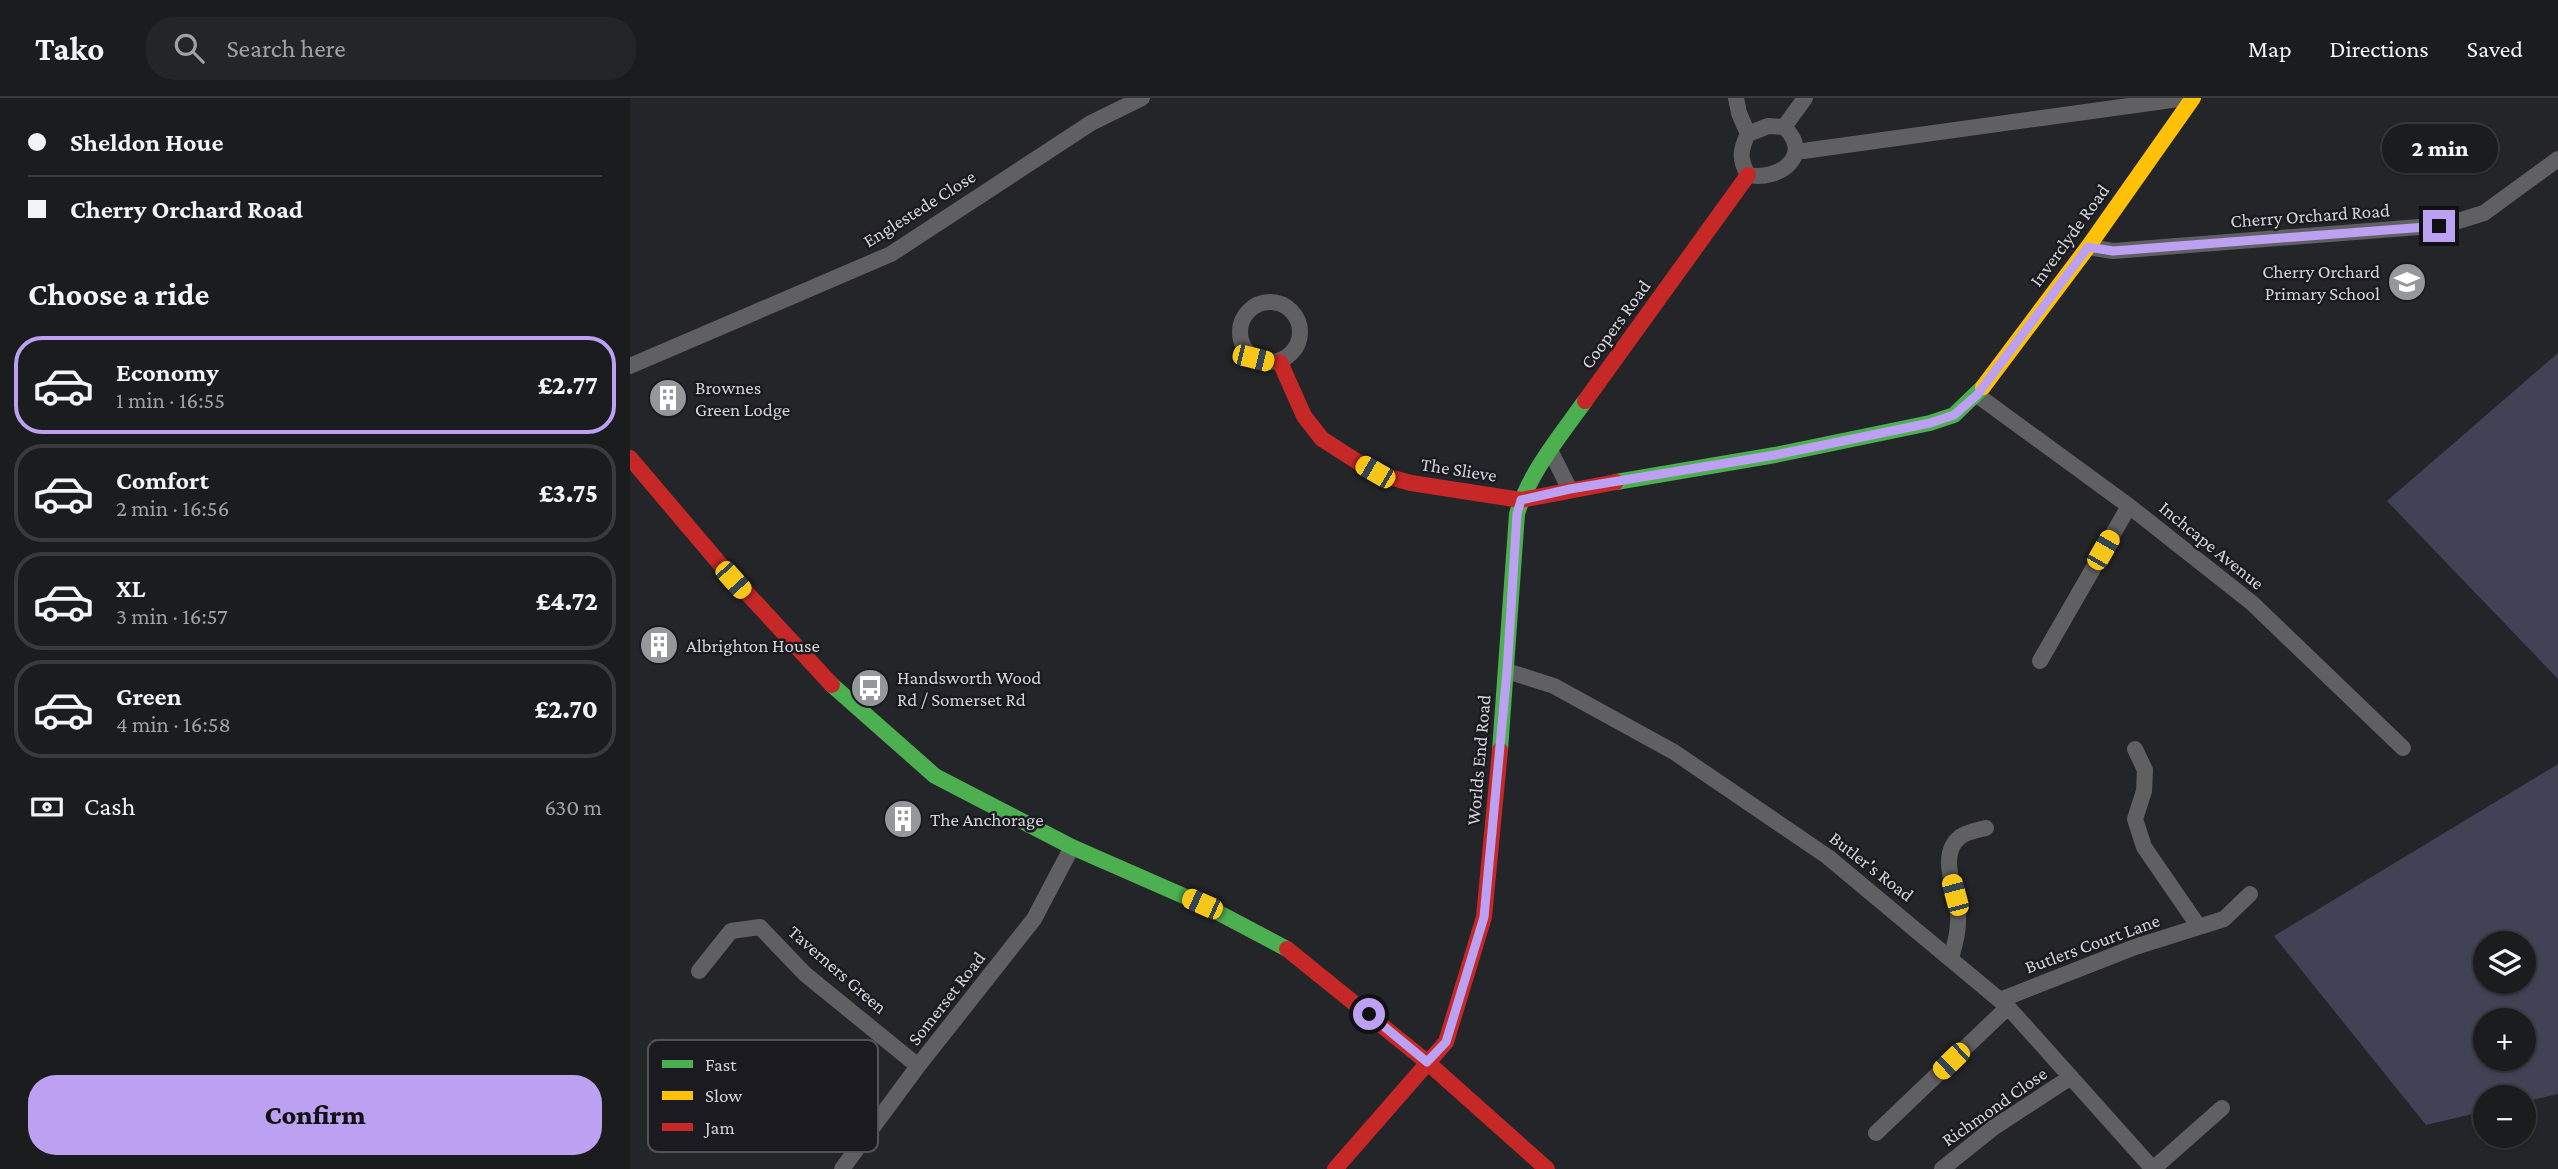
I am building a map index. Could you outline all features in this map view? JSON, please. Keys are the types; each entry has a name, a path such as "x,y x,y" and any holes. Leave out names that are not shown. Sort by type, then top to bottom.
{"street":[{"name":"Englestede Close","path":"630,366 891,254 1091,123 1142,98"},
{"path":"1736,98 1748,134"},
{"path":"1784,127 1805,98"},
{"path":"1796,152 2186,98"},
{"name":"Inverclyde Road","path":"1977,395 2088,247 2193,98"},
{"path":"1768,126 1784,127 1795,137 1796,152 1787,166 1775,174 1760,178 1748,175 1741,162 1741,147 1748,134 1768,126"},
{"name":"Cherry Orchard Road","path":"2088,247 2113,251 2445,225 2484,214 2558,159"},
{"name":"Coopers Road","path":"1521,500 1550,450 1748,175"},
{"name":"The Slieve","path":"1280,362 1304,416 1322,439 1375,472 1411,483 1521,500"},
{"path":"1521,500 1570,489 1775,455 1930,423 1954,415 1977,395"},
{"name":"Inchcape Avenue","path":"1977,395 2129,506 2252,603 2403,748"},
{"path":"1550,450 1570,489"},
{"path":"630,458 747,595 847,700 935,776 1072,847 1202,904 1293,951 1427,1062 1548,1169"},
{"name":"Worlds End Road","path":"1335,1169 1446,1042 1484,917 1507,671 1517,514 1521,500"},
{"path":"2040,661 2129,506"},
{"name":"Butler's Road","path":"1507,671 1554,686 1674,752 1828,857 2004,1004 2153,1169"},
{"name":"Butlers Court Lane","path":"2134,749 2144,770 2144,791 2135,819 2144,847 2199,927"},
{"path":"1951,958 1958,933 1958,916 1949,873 1951,848 1961,836 1986,828"},
{"name":"Somerset Road","path":"878,1120 1034,919 1072,847"},
{"name":"Butlers Court Lane","path":"2004,1004 2135,947 2224,919 2250,894"},
{"name":"Taverners Green","path":"699,971 731,932 760,927 805,974 918,1066"},
{"path":"1876,1133 2004,1004"},
{"name":"Richmond Close","path":"1942,1169 1993,1128 2071,1077"},
{"path":"2153,1169 2222,1108"},
{"name":"Somerset Road","path":"842,1169 855,1152"}],"shaded area":[{"path":"2558,353 2558,679 2387,501"},
{"path":"2558,764 2558,1094 2536,1099 2536,1085 2473,1085 2473,1114 2426,1125 2274,936"}],"traffic: fast":[{"path":"1616,482 1775,455 1930,423 1954,415 1983,387"},
{"path":"1500,750 1517,514 1537,469 1585,401"},
{"path":"832,685 935,776 1072,847 1202,904 1287,949"}],"traffic: slow":[{"path":"1983,387 2088,247 2193,98"}],"traffic: jam":[{"path":"1585,401 1748,175"},
{"path":"1280,362 1304,416 1322,439 1375,473 1411,483 1521,500 1616,482"},
{"path":"630,458 720,564 832,685"},
{"path":"1335,1169 1446,1042 1484,917 1500,750"},
{"path":"1287,949 1427,1062 1547,1169"}],"place":[{"name":"Cherry Orchard Primary School","path":"2407,282"},
{"name":"Brownes Green Lodge","path":"668,398"},
{"name":"Albrighton House","path":"659,645"},
{"name":"Handsworth Wood Rd / Somerset Rd","path":"870,688"},
{"name":"The Anchorage","path":"903,819"}],"route":[{"path":"1369,1014 1427,1062 1446,1042 1484,917 1507,671 1517,514 1521,500 1570,489 1775,455 1930,423 1954,415 1977,395 2088,247 2113,251 2439,226"}]}
